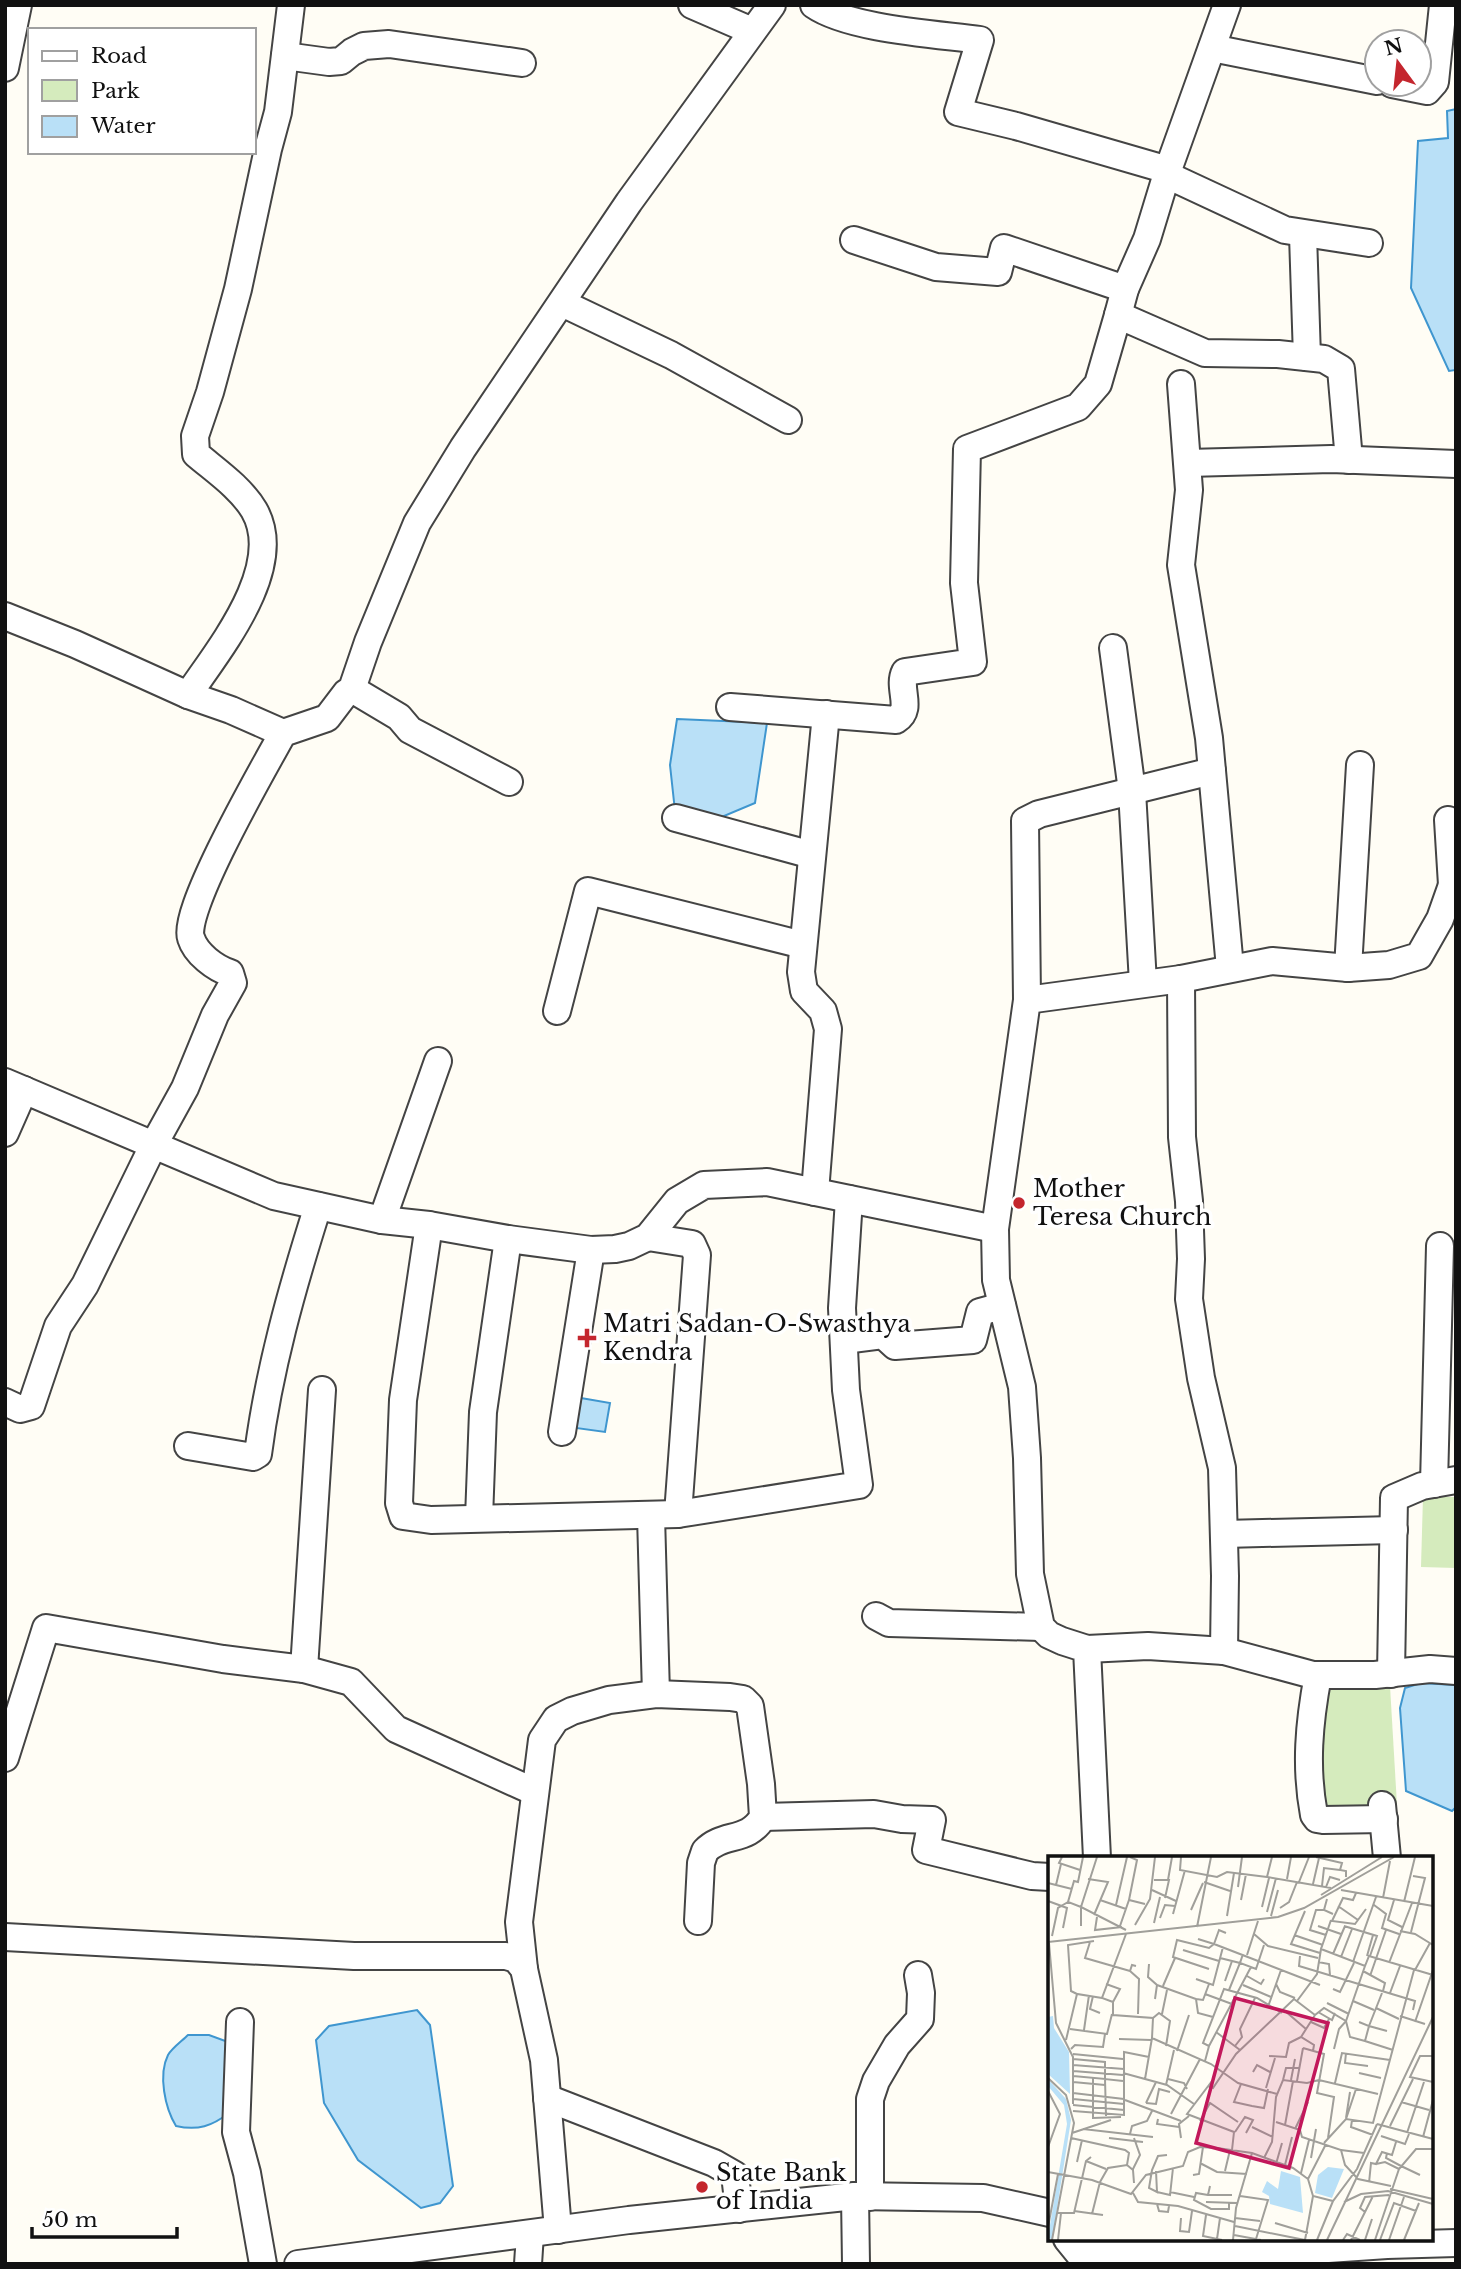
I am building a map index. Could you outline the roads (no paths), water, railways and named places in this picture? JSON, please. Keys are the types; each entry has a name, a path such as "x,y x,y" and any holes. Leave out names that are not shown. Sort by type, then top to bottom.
{"street":[{"path":"5,68 18,5"},
{"path":"188,695 248,601 258,577 264,545 255,511 235,486 196,454 195,436 238,289 278,112 291,5"},
{"path":"692,5 752,31"},
{"path":"5,616 284,733 327,719 352,689 368,642 417,523 493,402 629,202 772,5"},
{"path":"814,5 830,15 855,22 980,40 958,112 1016,126 1167,173 1285,230 1368,243"},
{"path":"730,707 896,720 903,716 906,708 902,679 905,672 973,662 964,583 967,449 1078,407 1098,384 1125,289 1147,239 1167,173 1227,5"},
{"path":"1433,84 1443,5"},
{"path":"285,56 341,61 365,46 389,44 522,63"},
{"path":"1212,48 1363,78"},
{"path":"1303,234 1307,357"},
{"path":"854,240 936,267 965,271 998,272 1004,248 1125,289"},
{"path":"562,303 671,355 788,421"},
{"path":"1118,316 1205,353 1307,357 1324,359 1341,369 1349,460"},
{"path":"1181,384 1189,490 1181,565 1209,738 1230,968"},
{"path":"1188,463 1349,460 1456,464"},
{"path":"1113,648 1132,791 1143,983"},
{"path":"352,689 399,717 410,730 509,782"},
{"path":"815,1192 828,1029 823,1011 804,991 801,972 826,714"},
{"path":"5,1402 20,1409 31,1406 58,1326 85,1285 153,1146 185,1088 215,1016 233,983 230,973 219,969 198,950 190,936 191,916 241,808 284,733"},
{"path":"1348,968 1360,765"},
{"path":"1212,771 1039,814 1025,821 1027,1000 995,1229 996,1280 1022,1387 1030,1574 1041,1627 1049,1635 1087,1649 1148,1646 1224,1651 1318,1675 1391,1674 1430,1669 1456,1671"},
{"path":"676,818 813,855"},
{"path":"1027,1000 1181,979 1272,961 1348,968 1389,965 1419,956 1440,919 1454,884 1448,820"},
{"path":"557,1011 588,891 803,945"},
{"path":"1181,979 1182,1137 1189,1201 1191,1259 1189,1299 1200,1378 1222,1468 1224,1651"},
{"path":"383,1220 438,1061"},
{"path":"5,1133 15,1086 274,1196 383,1220 591,1250 629,1246 648,1237 677,1201 704,1185 767,1182 995,1229"},
{"path":"429,1225 402,1400 400,1511 403,1516 431,1520 651,1516 859,1485 846,1390 842,1308 849,1199"},
{"path":"188,1446 253,1457 258,1454 271,1373 292,1288 318,1206"},
{"path":"648,1237 692,1244 697,1255 678,1514"},
{"path":"478,1518 482,1412 508,1239"},
{"path":"1391,1674 1394,1498 1422,1486 1445,1482 1440,1245"},
{"path":"562,1432 591,1250"},
{"path":"844,1340 883,1335 895,1346 973,1340 980,1312 1002,1306"},
{"path":"304,1669 322,1390"},
{"path":"651,1516 656,1694"},
{"path":"1224,1534 1394,1530"},
{"path":"876,1616 889,1623 1041,1627"},
{"path":"5,1758 46,1628 223,1659 304,1669 351,1682 396,1729 535,1792"},
{"path":"1087,1649 1097,1856"},
{"path":"1318,1675 1309,1721 1307,1755 1314,1815 1323,1820 1383,1812 1387,1856"},
{"path":"558,2230 544,2060 524,1969 519,1922 542,1740 555,1719 609,1700 656,1694 743,1699 750,1706 763,1817 750,1832 719,1842 705,1851 701,1863 698,1922"},
{"path":"763,1817 874,1814 932,1820 926,1850 1019,1873 1048,1877"},
{"path":"5,1937 354,1956 506,1956 516,1959 524,1969"},
{"path":"856,2264 870,2099 886,2062 920,2019 919,1975"},
{"path":"240,2022 236,2132 247,2173 262,2264"},
{"path":"547,2098 714,2163 735,2175 739,2209"},
{"path":"298,2264 629,2220 863,2197 984,2198 1048,2213"},
{"path":"528,2264 530,2234"},
{"path":"1073,2253 1387,2242 1456,2243"}],"water":[{"path":"1456,109 1456,370 1449,371 1411,288 1418,141 1448,138 1447,111"},
{"path":"677,719 767,723 755,803 717,819 675,811 670,765"},
{"path":"581,1398 610,1403 605,1432 576,1428"},
{"path":"1421,1683 1456,1685 1456,1807 1452,1811 1406,1791 1400,1708 1405,1688"},
{"path":"417,2010 430,2025 453,2186 440,2203 421,2208 358,2160 324,2103 316,2040 329,2026"},
{"path":"188,2035 209,2035 228,2042 229,2113 198,2128 176,2126 169,2110 163,2082 168,2055"}],"place":[{"name":"Mother Teresa Church","path":"1019,1203"},
{"name":"Matri Sadan-O-Swasthya Kendra","path":"587,1338"},
{"name":"State Bank of India","path":"702,2187"}]}
